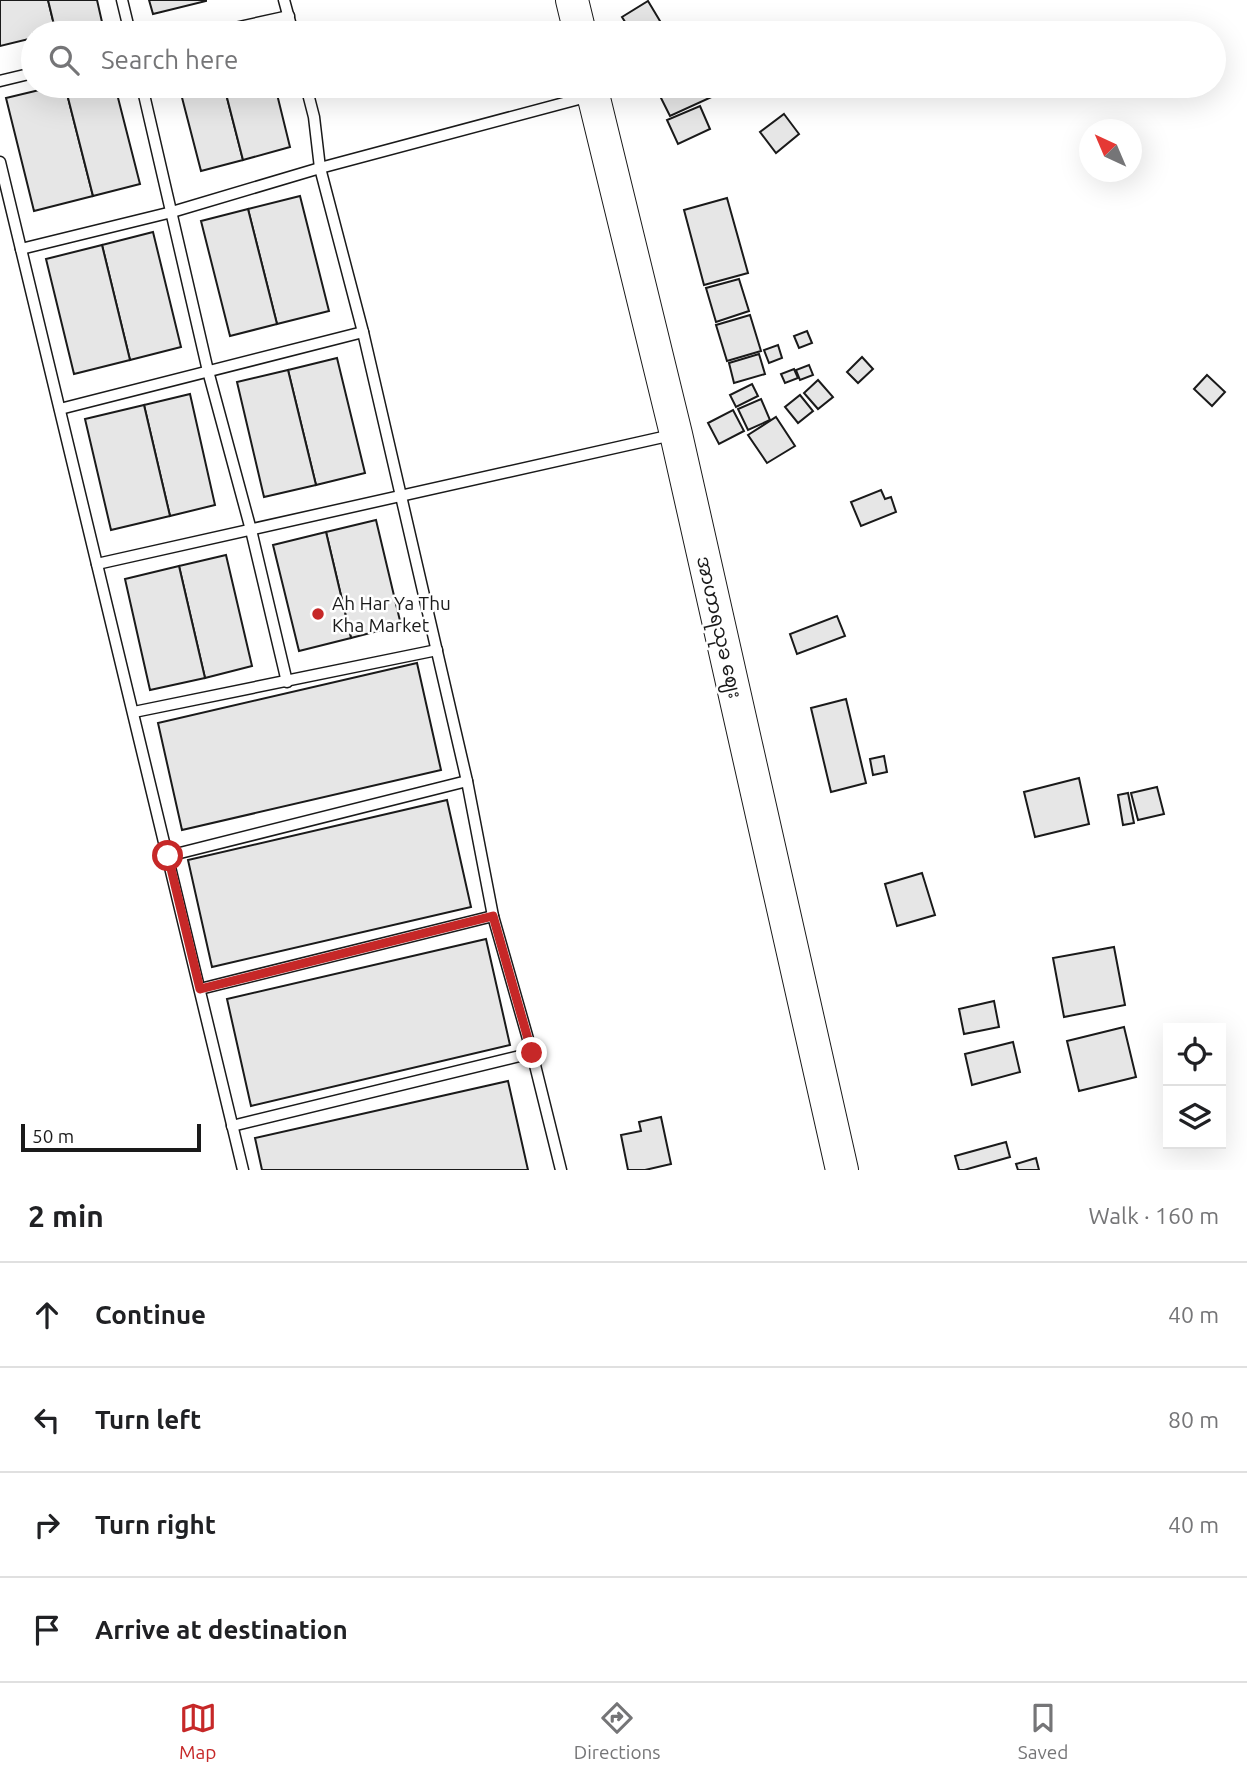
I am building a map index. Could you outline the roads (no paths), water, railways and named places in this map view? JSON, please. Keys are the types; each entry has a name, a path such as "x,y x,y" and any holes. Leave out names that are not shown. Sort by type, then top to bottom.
{"street":[{"path":"572,0 577,21"},
{"name":"အာဟာရသုခ ဈေး","path":"594,98 676,434 842,1170"}],"lane":[{"path":"122,0 127,21"},
{"path":"284,0 290,21"},
{"path":"266,21 289,16"},
{"path":"0,81 21,77"},
{"path":"145,98 208,371 251,530 287,682"},
{"path":"309,98 320,168 363,332 437,650 467,781 493,916 532,1053 561,1170"},
{"path":"21,249 172,212 567,98"},
{"path":"0,162 243,1170"},
{"path":"60,409 363,332"},
{"path":"97,564 676,434"},
{"path":"134,712 437,650"},
{"path":"168,856 467,781"},
{"path":"200,989 493,916"},
{"path":"232,1126 532,1053"}],"place":[{"name":"Ah Har Ya Thu Kha Market","path":"318,614"}]}
